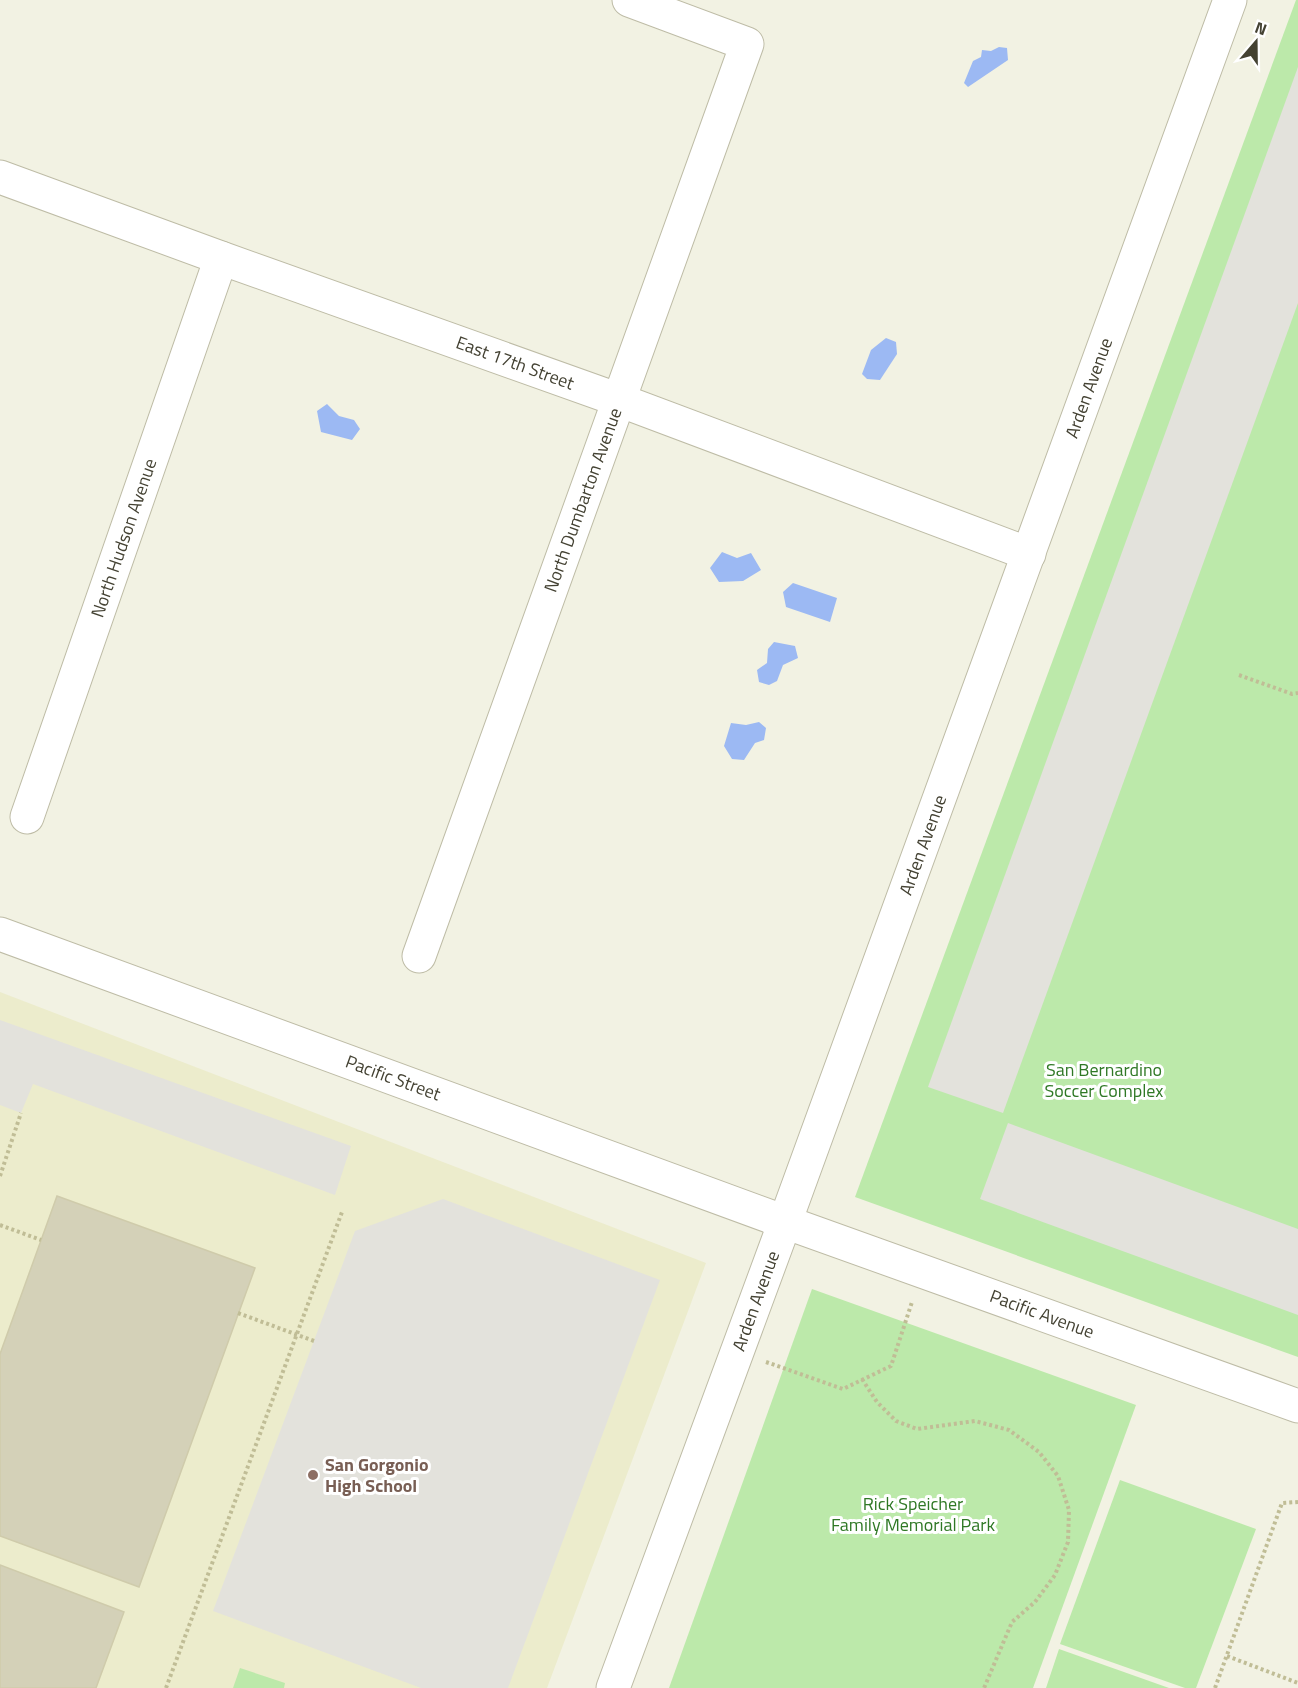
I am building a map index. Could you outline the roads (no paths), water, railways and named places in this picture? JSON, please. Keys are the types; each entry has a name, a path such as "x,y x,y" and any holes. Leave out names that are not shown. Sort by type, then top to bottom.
{"street":[{"name":"North Dumbarton Avenue","path":"418,956 747,44 629,0"},
{"name":"Arden Avenue","path":"612,1688 785,1222 1230,0"},
{"name":"East 17th Street","path":"0,177 619,400 1029,554"},
{"name":"North Hudson Avenue","path":"27,817 221,258"},
{"name":"Pacific Street","path":"0,934 785,1222"},
{"name":"Pacific Avenue","path":"785,1222 1298,1406"}],"water":[{"path":"999,47 1007,48 1008,60 968,87 964,83 973,61 981,57 982,50 991,51"},
{"path":"886,338 896,342 897,354 880,380 867,379 862,374 871,350"},
{"path":"327,404 339,416 354,420 360,429 352,440 321,432 317,411"},
{"path":"722,552 737,558 751,553 761,570 743,581 719,582 710,568"},
{"path":"793,583 837,598 830,622 786,607 783,592"},
{"path":"774,642 795,646 798,658 783,665 777,681 769,685 759,682 757,670 767,663 768,649"},
{"path":"759,722 766,728 764,740 755,743 744,760 732,759 724,746 731,723 746,725"}],"place":[{"name":"San Gorgonio High School","path":"313,1475"}],"park label":[{"name":"San Bernardino Soccer Complex","path":"1104,1080"},
{"name":"Rick Speicher Family Memorial Park","path":"913,1514"}]}
